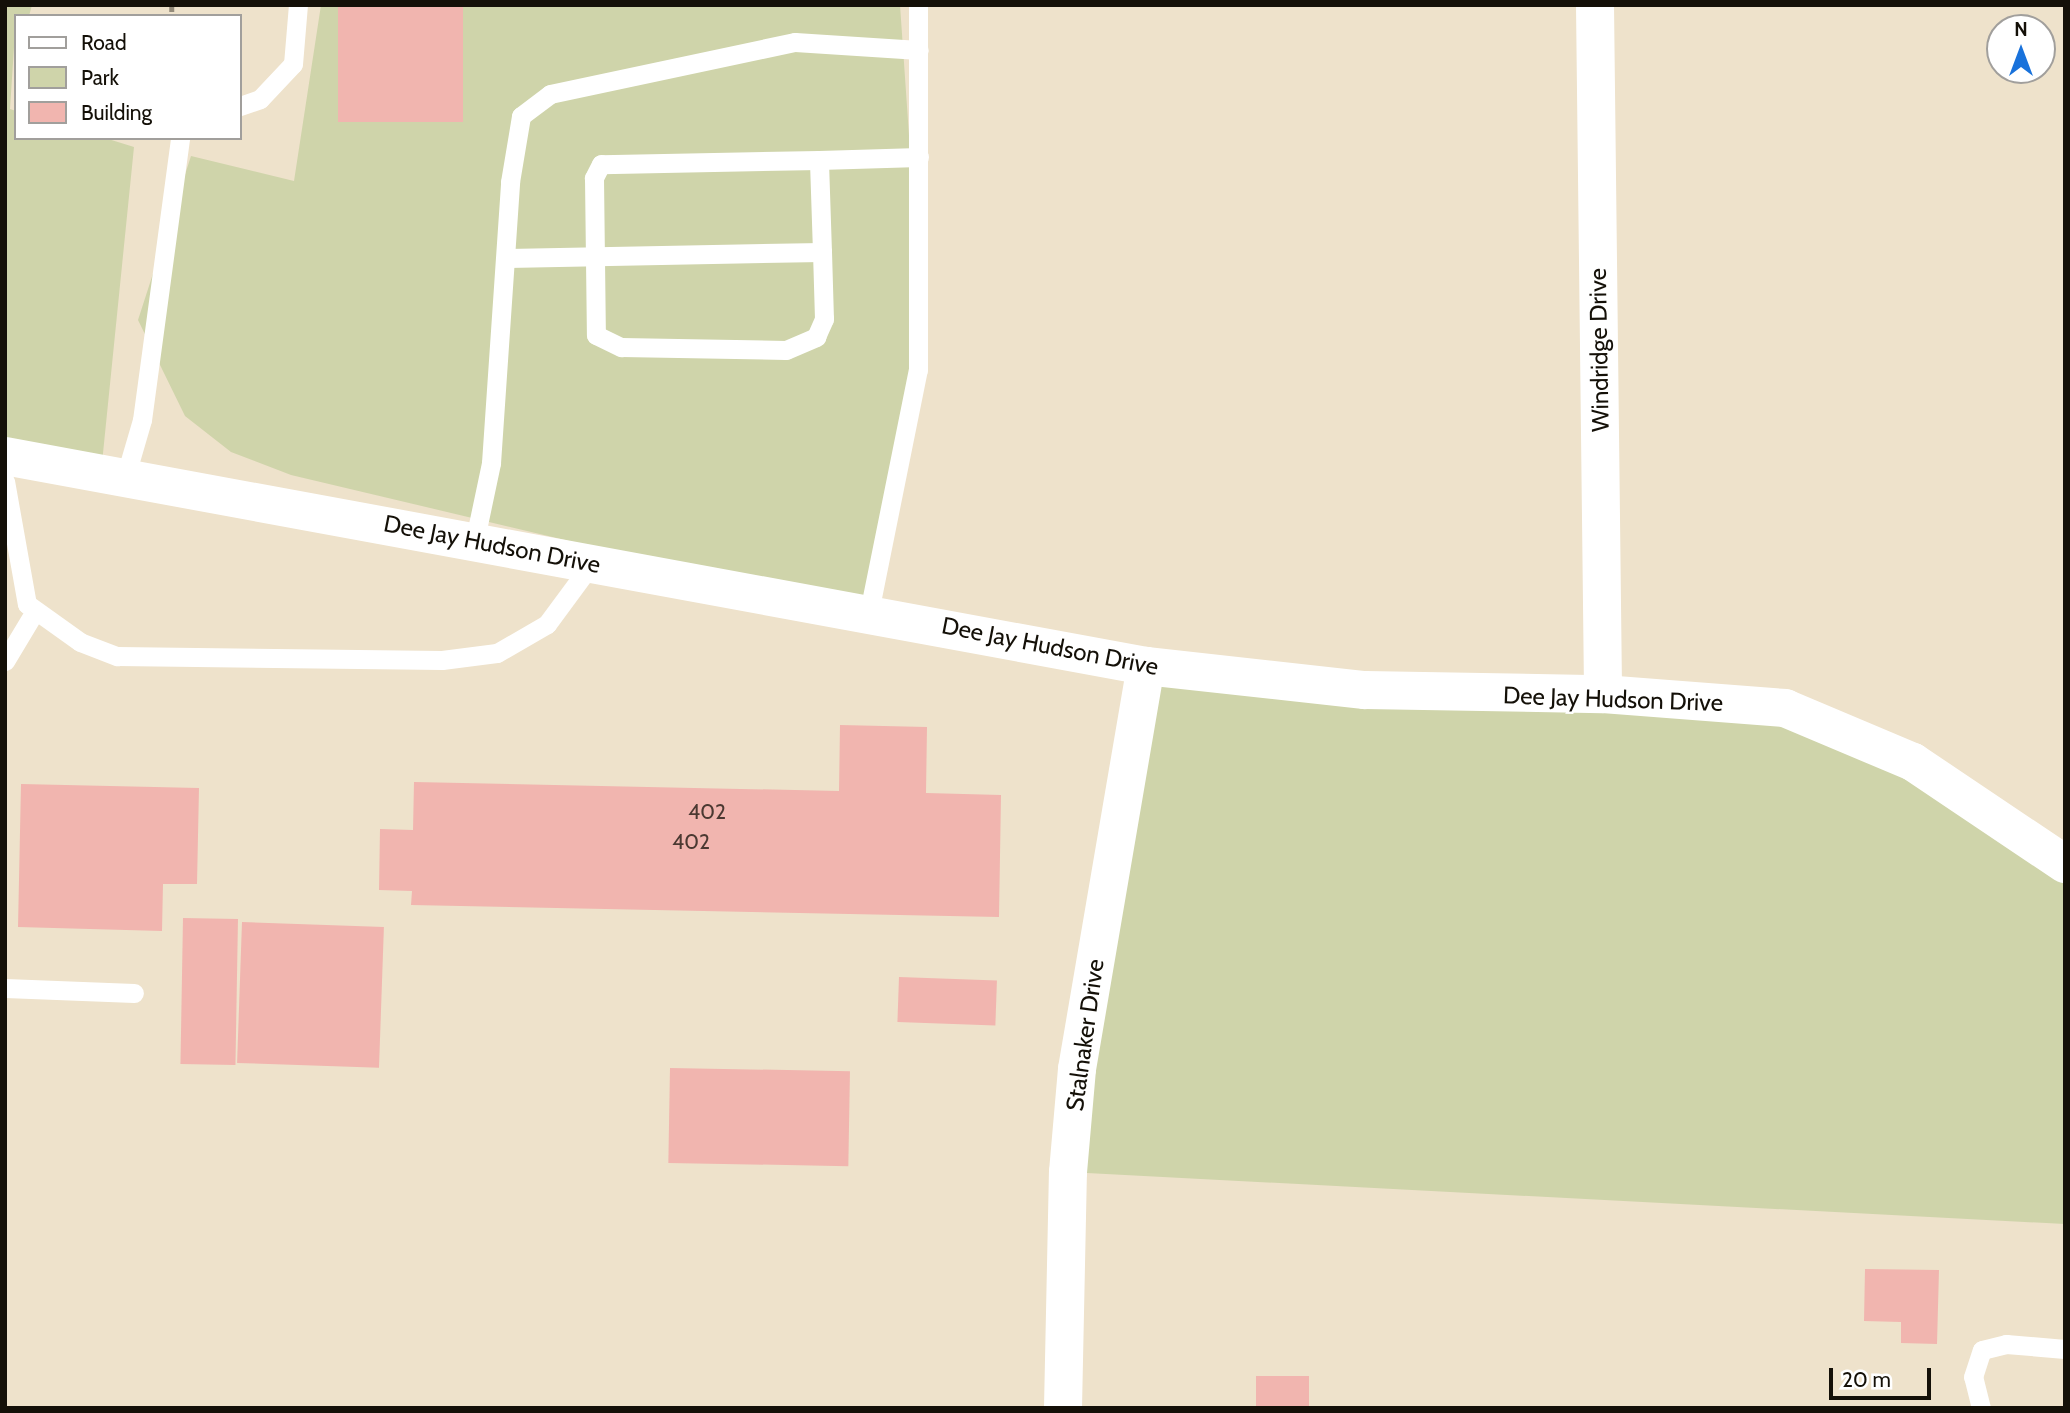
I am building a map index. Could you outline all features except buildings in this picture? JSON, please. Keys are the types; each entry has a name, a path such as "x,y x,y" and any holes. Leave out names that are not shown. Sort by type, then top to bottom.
{"street":[{"name":"Windridge Drive","path":"1595,5 1604,694"},
{"name":"Dee Jay Hudson Drive","path":"5,456 475,539 1146,666 1365,690 1604,694 1785,708 1830,722 1913,762 2065,864"},
{"name":"Stalnaker Drive","path":"1063,1408 1077,1069 1146,666"}],"lane":[{"path":"242,105 260,100 293,64 298,5"},
{"path":"869,612 918,370 918,5"},
{"path":"475,539 492,450 506,258 522,116 550,94 795,42 919,50"},
{"path":"125,478 142,419 180,140"},
{"path":"819,160 824,319 816,337 786,350 608,345 596,335 594,178 601,164 919,157"},
{"path":"506,258 822,252"},
{"path":"5,481 27,604 80,642 117,656 464,659 527,640 572,595 592,562"},
{"path":"5,661 35,611"},
{"path":"5,988 134,993"},
{"path":"1982,1408 1973,1377 1982,1350 2006,1344 2065,1349"}],"green space":[{"path":"5,5 32,5 30,14 14,14 10,109 14,110 14,140 111,140 134,147 101,473 5,456"},
{"path":"321,5 900,5 921,309 869,612 291,475 231,452 185,416 138,320 191,156 294,181"},
{"path":"1146,666 1785,708 2065,864 2065,1224 1068,1172"}]}
